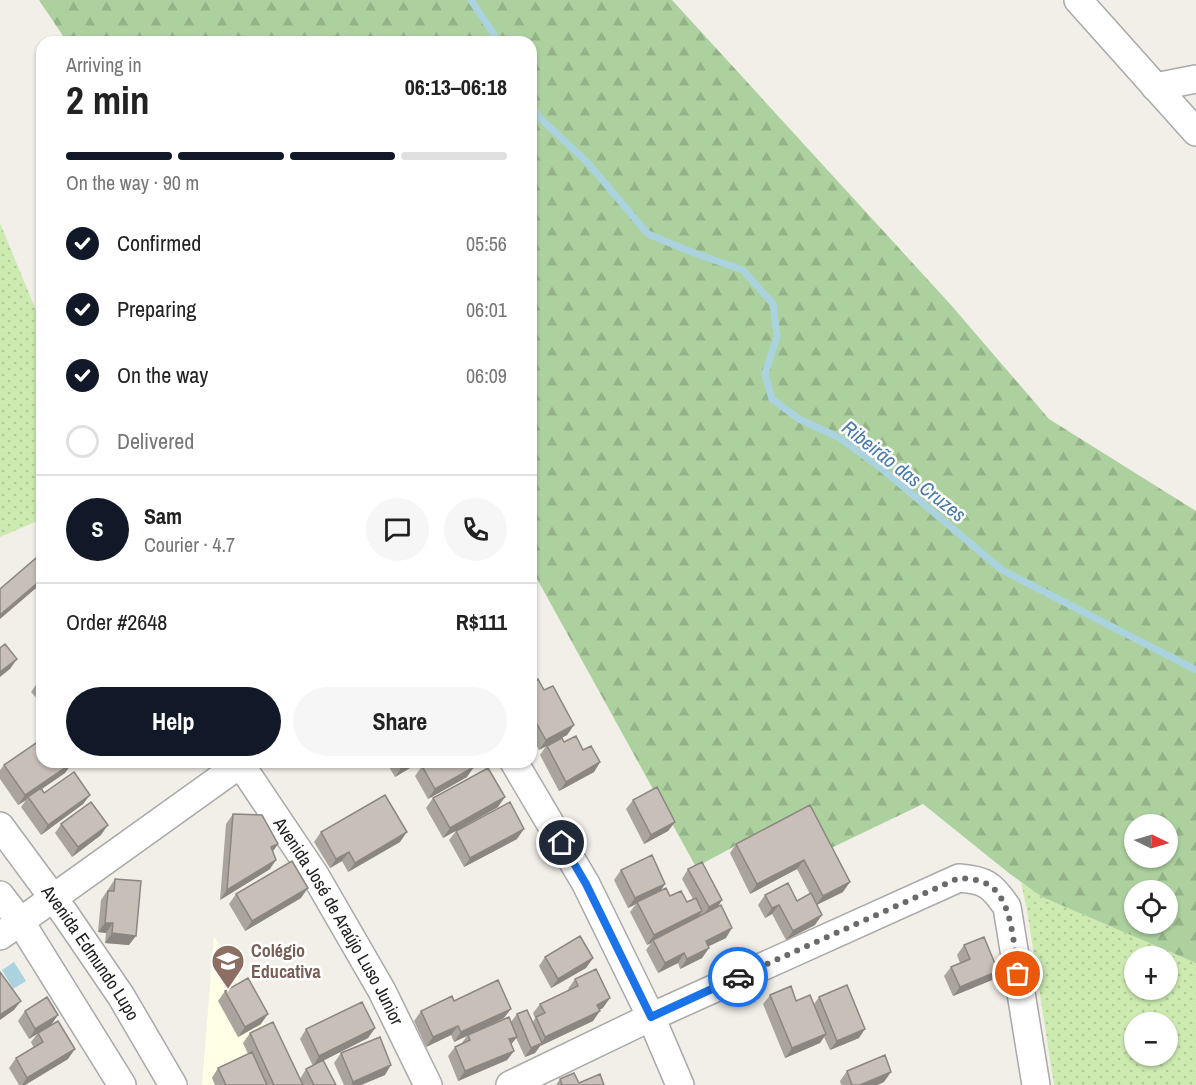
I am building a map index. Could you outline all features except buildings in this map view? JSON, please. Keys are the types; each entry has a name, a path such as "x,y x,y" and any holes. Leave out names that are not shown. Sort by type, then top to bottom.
{"street":[{"path":"1078,0 1196,132"},
{"path":"1155,87 1196,79"},
{"path":"10,929 233,768"},
{"name":"Avenida José de Araújo Luso Junior","path":"245,768 321,885 382,991 428,1085"},
{"path":"518,768 586,884 651,1017 680,1085"},
{"name":"Avenida Edmundo Lupo","path":"0,826 120,996 173,1085"},
{"path":"510,1085 651,1017 959,878 976,879 994,888 1007,907 1036,1085"},
{"path":"0,895 10,929 122,1085"}],"shaded area":[{"name":"Colégio Educativa","path":"214,936 277,1044 298,1085 202,1085"}],"green space":[{"path":"39,0 672,0 951,305 1049,419 1196,511 1196,963 1178,955 1178,946 1156,946 1128,934 1178,934 1178,880 1124,880 1124,932 1042,897 923,804 829,849 804,809 696,867 537,579 537,36 63,36"},
{"path":"0,223 36,310 36,522 0,537"},
{"path":"1021,882 1042,897 1156,946 1124,946 1124,1000 1178,1000 1178,955 1196,963 1196,1085 1054,1085"}],"water":[{"path":"14,962 26,981 13,989 2,970"}],"waterway":[{"name":"Ribeirão das Cruzes","path":"471,0 495,36"},
{"name":"Ribeirão das Cruzes","path":"537,114 588,163 648,234 743,270 773,304 777,337 765,374 772,399 799,419 838,437 881,468 1002,570 1196,670"}],"way so far":[{"path":"738,977 959,878 976,879 994,888 1007,907 1018,974"}],"place":[{"name":"Colégio Educativa","path":"228,990"}],"route":[{"path":"562,843 586,884 651,1017 738,977"}]}
